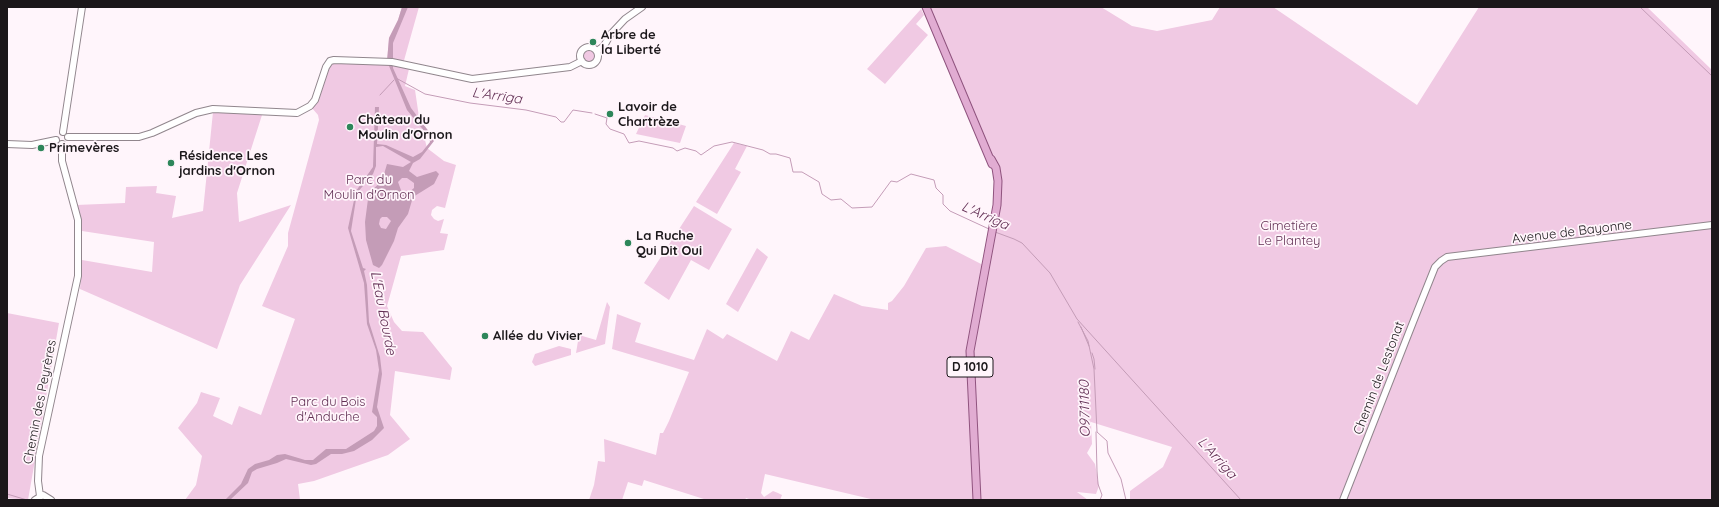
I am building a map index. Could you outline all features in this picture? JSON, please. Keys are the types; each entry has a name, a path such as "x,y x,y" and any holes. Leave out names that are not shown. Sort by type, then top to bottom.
{"main road":[{"name":"D 1010","path":"926,7 997,173 998,193 970,351 977,500"}],"street":[{"path":"7,144 32,145 56,140 62,144 67,142 65,134 82,7"},
{"path":"597,51 604,46 610,35 622,22 642,7"},
{"path":"592,48 597,51 598,57 594,64 587,65 582,62 580,55 584,49 592,48"},
{"path":"56,140 58,134 139,137 152,133 196,113 217,109 297,114 310,106 315,100 326,67 330,61 392,62 472,79 570,67 582,62"},
{"name":"Chemin des Peyrères","path":"37,498 39,456 78,276 79,230 62,161 62,144"},
{"name":"Avenue de Bayonne","path":"1437,265 1447,258 1712,225"},
{"name":"Chemin de Lestonat","path":"1343,500 1437,265"},
{"path":"37,498 45,496 51,500"}],"green space":[{"path":"402,7 419,7 403,64 409,69 405,86 415,90 419,117 427,148 444,161 456,165 445,208 437,206 432,210 431,215 438,221 444,219 440,233 448,234 444,250 401,256 387,306 394,322 402,331 423,332 452,368 450,380 395,371 390,415 410,439 388,455 314,481 298,484 300,500 185,500 196,485 202,456 178,428 197,403 201,392 220,398 213,416 232,425 239,406 261,415 295,319 262,306 288,246 288,233 319,120 318,115 312,108 330,61 387,62 389,38 398,20"},
{"name":"Cimetière Le Plantey","path":"928,7 1101,7 1132,26 1157,31 1212,20 1220,7 1273,7 1417,105 1479,7 1647,7 1712,70 1712,500 1130,500 1130,491 1163,467 1172,447 1091,422 1092,444 1087,453 1095,464 1099,486 1096,494 1077,492 1088,500 875,500 765,474 761,493 764,497 773,491 782,495 780,500 752,500 746,498 745,500 707,500 644,480 642,486 628,482 622,500 589,500 594,485 598,461 605,462 604,439 656,455 660,433 663,433 669,421 689,372 612,349 617,314 641,323 635,342 694,360 707,329 723,339 727,334 777,361 791,331 809,340 834,294 862,306 888,310 888,303 892,301 904,286 926,248 946,246 985,266 996,210 998,169"},
{"path":"921,9 924,15 916,24 928,35 885,84 867,69"},
{"path":"587,50 591,50 595,56 591,62 587,62 583,58 583,54"},
{"path":"213,112 262,115 237,193 239,222 291,205 240,285 217,349 80,289 82,260 152,272 154,242 82,231 76,205 125,203 126,187 157,186 156,193 176,196 172,218 203,211"},
{"path":"645,115 686,126 680,143 636,134"},
{"path":"734,143 747,146 735,169 741,172 717,214 696,202"},
{"path":"694,206 732,229 709,270 691,260 669,300 644,283"},
{"path":"757,248 768,257 738,312 726,304"},
{"path":"607,302 610,307 605,344 576,353 579,335 596,340"},
{"path":"7,313 59,323 28,500 7,498"},
{"path":"559,346 571,349 571,355 535,366 532,362 535,354"}],"shaded area":[{"path":"402,7 408,7 393,43 393,68 411,108 430,133 434,141 420,159 413,163 409,171 417,177 436,171 439,174 434,184 413,197 408,214 398,228 394,241 379,268 373,265 366,240 365,222 368,199 372,190 382,181 387,164 403,167 411,162 383,146 376,147 376,166 373,174 357,193 351,231 363,268 366,269 364,271 367,285 369,322 380,357 382,374 377,407 384,428 372,440 354,451 342,454 331,454 316,464 311,465 286,459 257,469 252,472 248,483 230,500 225,500 241,484 248,469 255,464 269,460 277,455 285,454 305,460 313,460 326,449 346,449 374,431 377,426 377,417 372,412 379,370 376,350 367,324 364,283 348,228 356,191 373,167 375,107 379,107 377,144 386,145 413,157 422,152 430,142 429,137 407,110 387,61 389,38 398,20","holes":["402,178 407,178 414,183 414,188 407,194 402,193 398,182","382,217 387,217 391,221 386,229 381,228 379,224"]}],"waterway":[{"path":"1640,7 1712,76"},
{"name":"L'Arriga","path":"396,78 425,94 470,103 526,110 556,117 561,122 564,122 573,110 592,113"},
{"path":"380,95 394,80"},
{"name":"L'Arriga","path":"595,114 607,118 606,124 610,129 624,134 629,143 639,141 673,148 677,151 685,148 696,151 701,155 714,146 732,142 763,150 770,154 790,158 793,172 802,172 819,182 822,194 831,200 841,199 852,208 872,207 891,181 897,182 911,174 934,180 936,188 943,195 943,204 950,211 989,229"},
{"name":"L'Arriga","path":"995,232 1022,243 1050,273 1077,319 1241,500"},
{"name":"O9711180","path":"1078,322 1088,341 1094,369 1097,432 1107,441 1108,453 1121,479 1126,500"},
{"name":"O9711180","path":"1081,327 1089,346"},
{"name":"O9711180","path":"1092,353 1095,369"},
{"name":"O9711180","path":"1096,432 1098,484 1102,495 1100,500"},
{"path":"7,494 27,500"}],"place":[{"name":"Arbre de la Liberté","path":"593,42"},
{"name":"Lavoir de Chartrèze","path":"610,114"},
{"name":"Château du Moulin d'Ornon","path":"350,127"},
{"name":"Primevères","path":"41,148"},
{"name":"Résidence Les jardins d'Ornon","path":"171,163"},
{"name":"La Ruche Qui Dit Oui","path":"628,243"},
{"name":"Allée du Vivier","path":"485,336"}],"park label":[{"name":"Parc du Moulin d'Ornon","path":"369,188"},
{"name":"Parc du Bois d'Anduche","path":"328,410"}],"water label":[{"name":"L'Eau Bourde","path":"383,313"}]}
